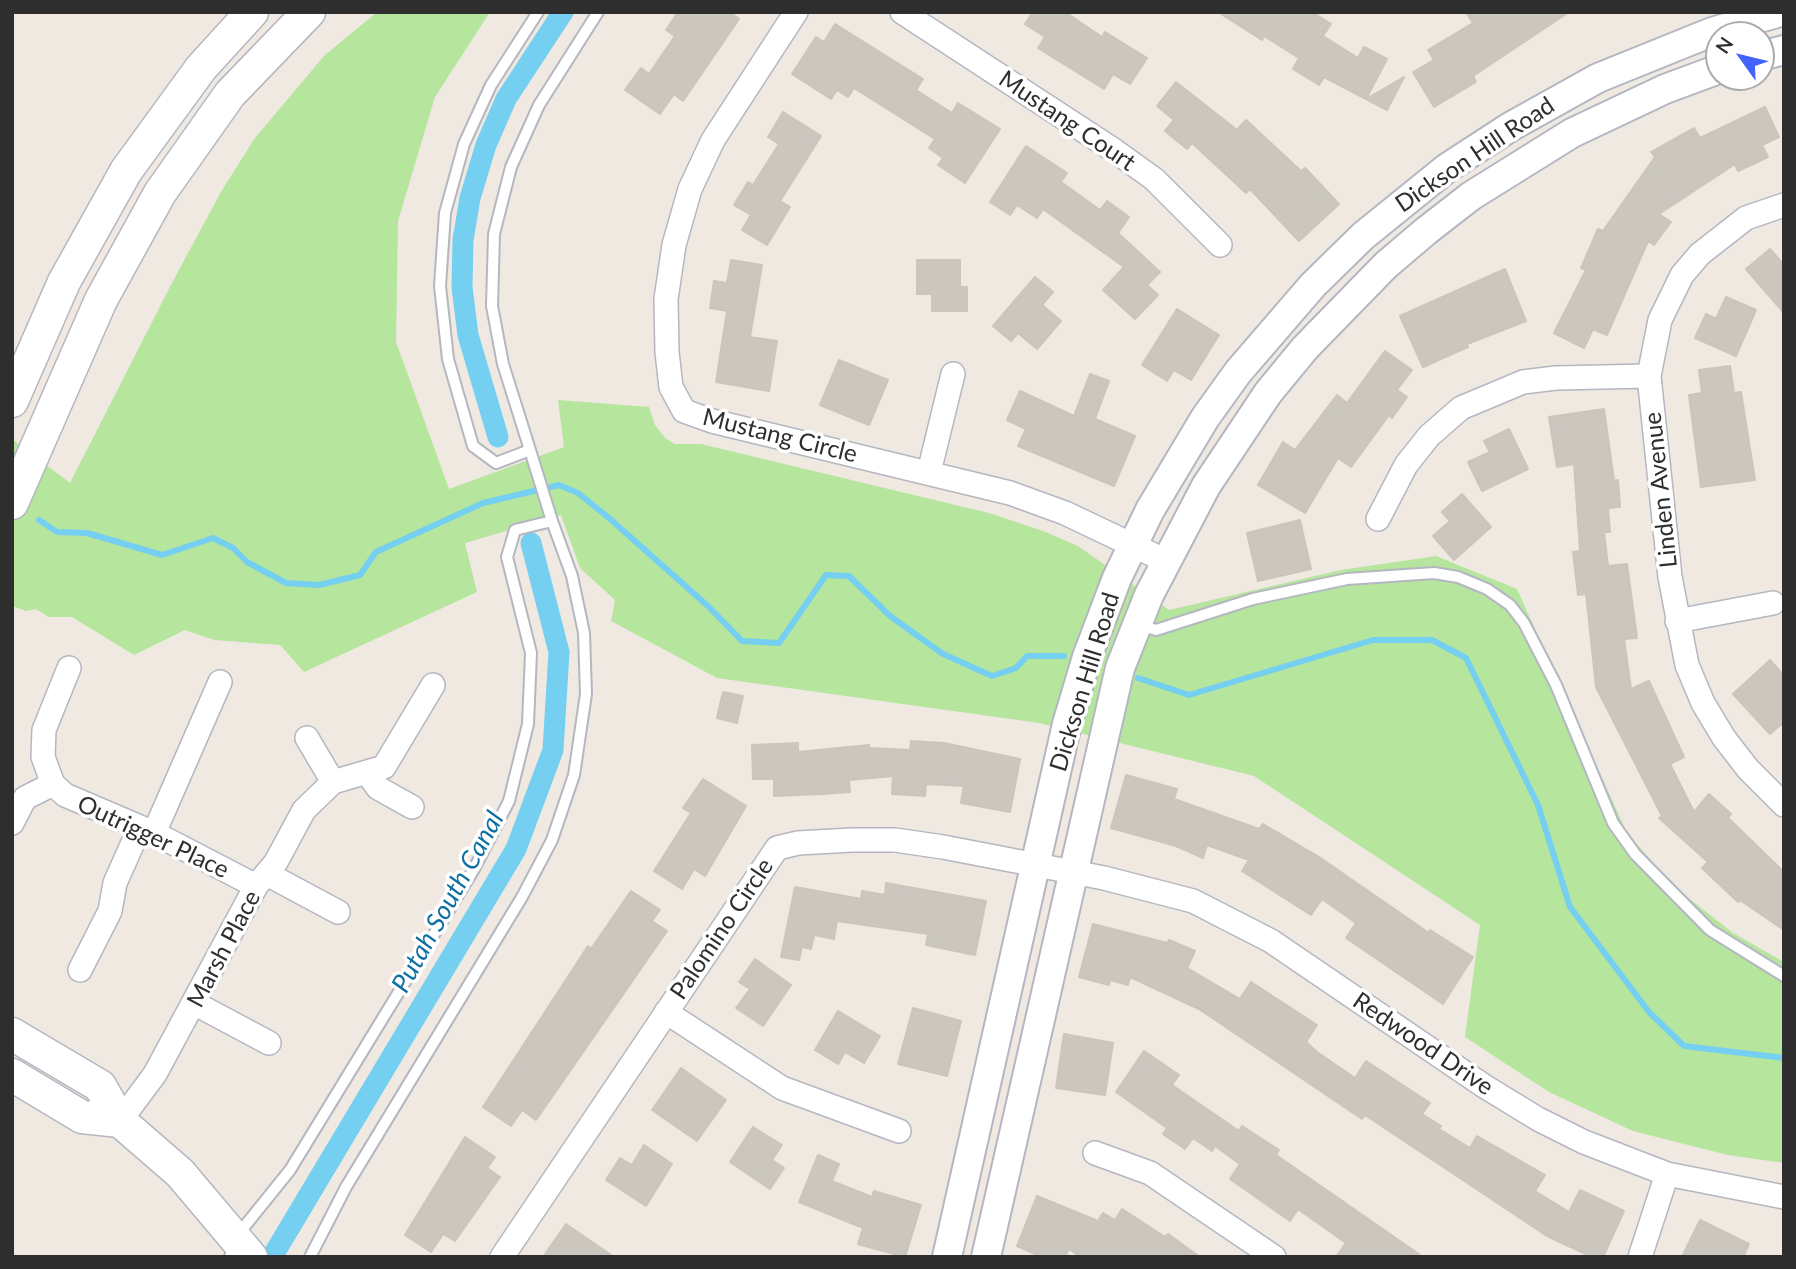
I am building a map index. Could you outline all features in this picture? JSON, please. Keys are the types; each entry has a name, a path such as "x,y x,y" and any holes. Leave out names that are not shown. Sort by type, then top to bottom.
{"main road":[{"path":"12,401 64,282 126,171 201,68 252,12"},
{"path":"12,503 101,300 160,192 230,94 309,12"},
{"path":"12,1034 100,1086 120,1121 180,1173 239,1250"},
{"path":"12,1075 82,1117 120,1121"}],"street":[{"name":"Mustang Circle","path":"796,12 713,140 690,189 674,244 666,299 671,387 684,411 712,421 1010,493 1065,513 1166,561"},
{"name":"Mustang Court","path":"902,12 1144,172 1220,245"},
{"name":"Dickson Hill Road","path":"947,1257 1067,724 1087,657 1133,545 1175,465 1238,372 1313,285 1401,202 1510,127 1587,84 1653,54 1712,32 1780,12"},
{"name":"Dickson Hill Road","path":"986,1257 1105,724 1136,625 1206,486 1268,393 1331,319 1386,265 1471,196 1561,139 1665,89 1705,74"},
{"name":"Linden Avenue","path":"1784,205 1746,218 1700,254 1682,275 1660,320 1649,376 1677,621 1687,665 1703,703 1724,738 1748,769 1784,805"},
{"path":"929,472 953,374"},
{"path":"1378,519 1406,465 1429,436 1461,408 1523,382 1556,378 1649,376"},
{"path":"1677,621 1773,603"},
{"path":"12,823 25,799 53,784 43,757 44,730 68,668"},
{"path":"80,970 110,911 115,883 147,830 220,681"},
{"name":"Marsh Place","path":"120,1121 155,1074 262,880 304,810 333,782 384,767 392,758 433,685"},
{"path":"307,738 333,782"},
{"path":"367,773 378,788 412,807"},
{"name":"Outrigger Place","path":"53,784 65,795 338,912"},
{"name":"Palomino Circle","path":"502,1257 777,848 798,843 895,841 1072,872"},
{"name":"Redwood Drive","path":"1072,872 1149,888 1193,901 1233,918 1526,1112 1584,1142 1667,1174 1784,1196"},
{"path":"194,1003 269,1043"},
{"path":"666,1012 782,1087 899,1131"},
{"path":"1095,1153 1150,1173 1274,1257"},
{"path":"1640,1257 1667,1174"}],"lane":[{"path":"530,450 496,463 473,446 449,359 440,286 445,213 464,144 491,85 538,12"},
{"path":"310,1257 346,1187 522,897 552,840 574,775 586,694 584,633 572,576 503,364 492,306 494,234 511,167 539,105 598,12"},
{"path":"239,1250 474,869 509,801 528,724 531,653 506,557 515,530 551,517"},
{"path":"1136,625 1156,630 1253,599 1347,579 1434,573 1458,577 1487,589 1510,605 1524,623 1556,685 1612,823 1635,854 1710,930 1784,976"}],"green space":[{"path":"377,12 490,12 435,97 398,221 396,342 449,489 564,447 558,400 649,407 655,425 665,438 675,444 701,444 989,513 1043,531 1078,546 1169,610 1341,570 1436,556 1517,589 1626,831 1672,885 1733,933 1784,962 1784,1163 1728,1155 1633,1131 1549,1092 1465,1037 1480,925 1254,776 1039,723 717,678 611,621 615,600 580,568 561,515 465,543 477,592 304,672 280,645 214,640 185,630 134,655 72,617 49,617 36,609 26,611 12,606 12,439 70,483 173,281 222,190 255,138 324,56"}],"building":[{"path":"678,12 729,12 739,19 683,101 674,94 660,114 625,90 641,68 649,74 675,36 666,30"},
{"path":"1033,12 1065,12 1102,37 1105,32 1147,58 1130,84 1113,74 1104,89 1038,48 1045,37 1025,24"},
{"path":"1218,12 1312,12 1331,24 1323,36 1358,58 1364,47 1387,59 1366,99 1324,77 1319,85 1293,69 1299,58 1264,36 1262,40"},
{"path":"1466,12 1569,12 1473,76 1476,82 1434,107 1413,72 1434,60 1428,50 1473,23"},
{"path":"835,24 923,79 916,90 952,113 958,103 1000,129 965,183 938,165 943,158 929,148 935,139 854,88 848,97 837,90 831,99 792,74 816,37 824,42"},
{"path":"1404,77 1387,110 1366,99"},
{"path":"1176,82 1237,130 1246,120 1301,171 1305,168 1339,204 1299,241 1250,189 1246,193 1192,143 1187,149 1165,131 1174,120 1157,106"},
{"path":"1765,107 1779,137 1762,145 1768,157 1738,171 1735,164 1659,214 1671,222 1654,245 1648,241 1607,335 1593,329 1584,348 1554,333 1586,270 1581,268 1598,229 1603,231 1655,157 1651,152 1694,128 1700,138"},
{"path":"783,112 821,136 780,201 790,207 767,245 742,230 751,215 734,205 748,182 753,185 779,144 768,137"},
{"path":"1026,146 1067,173 1061,182 1100,210 1107,201 1129,217 1118,233 1160,272 1147,285 1158,295 1135,319 1103,290 1124,267 1043,209 1037,218 1017,205 1010,215 990,202"},
{"path":"1770,249 1784,265 1784,313 1746,269"},
{"path":"731,260 762,265 750,337 777,341 769,391 716,382 727,311 710,308 714,281 727,283"},
{"path":"917,260 960,260 960,287 967,287 967,311 932,311 932,294 917,294"},
{"path":"1505,269 1526,321 1467,344 1468,347 1423,367 1400,316"},
{"path":"1035,277 1053,292 1042,305 1061,321 1037,349 1018,333 1011,341 993,326"},
{"path":"1726,297 1756,310 1736,356 1695,338 1706,314 1716,319"},
{"path":"1177,309 1219,335 1191,380 1174,370 1167,381 1142,365"},
{"path":"1385,351 1412,370 1397,390 1407,397 1392,418 1389,415 1351,467 1338,458 1305,513 1258,485 1283,442 1295,450 1337,395 1347,403"},
{"path":"839,360 888,380 869,425 820,405"},
{"path":"1730,366 1734,393 1741,392 1755,480 1701,487 1689,395 1702,393 1699,370"},
{"path":"1090,374 1109,381 1095,419 1135,436 1114,486 1018,446 1026,429 1007,420 1020,391 1074,416"},
{"path":"1604,409 1614,481 1618,480 1620,507 1608,508 1610,532 1604,532 1608,566 1627,564 1637,638 1624,639 1631,689 1649,681 1684,757 1670,764 1694,812 1709,794 1731,814 1728,818 1784,872 1784,930 1740,900 1738,902 1702,868 1708,862 1659,818 1662,816 1596,687 1586,594 1578,595 1573,552 1580,551 1574,464 1557,467 1549,417"},
{"path":"1509,429 1528,469 1482,491 1468,462 1490,452 1484,441"},
{"path":"1462,494 1491,527 1454,560 1433,536 1450,521 1442,512"},
{"path":"1300,520 1311,569 1258,581 1247,533"},
{"path":"1770,660 1784,676 1784,722 1770,734 1733,694"},
{"path":"723,692 743,696 737,723 717,718"},
{"path":"911,741 944,743 1020,759 1010,812 961,803 964,786 926,784 925,796 892,794 893,776 849,780 850,792 774,796 774,779 753,779 752,745 798,743 798,752 869,745 869,748 910,750"},
{"path":"1126,775 1177,789 1174,799 1259,829 1263,824 1319,857 1429,933 1430,930 1473,957 1443,1004 1346,938 1356,923 1322,899 1311,915 1242,871 1249,860 1207,845 1203,858 1176,846 1111,828"},
{"path":"703,779 746,806 705,876 694,869 682,889 654,871 691,813 683,808"},
{"path":"886,883 986,901 975,955 926,945 928,934 837,921 834,939 814,935 811,949 802,947 799,960 781,957 795,887 861,899 862,891 885,895"},
{"path":"631,891 660,910 652,921 667,931 536,1120 522,1110 511,1126 483,1107 588,946 591,949"},
{"path":"1093,924 1167,943 1169,940 1195,951 1187,968 1240,999 1251,982 1317,1025 1306,1042 1317,1052 1355,1078 1366,1061 1430,1103 1422,1114 1441,1126 1439,1129 1470,1148 1477,1136 1545,1175 1535,1191 1569,1212 1580,1190 1624,1211 1603,1257 1592,1257 1547,1236 1365,1115 1362,1119 1199,1009 1130,977 1128,985 1110,980 1109,985 1079,977"},
{"path":"755,959 791,985 763,1026 736,1008 750,989 739,982"},
{"path":"913,1008 961,1021 947,1076 898,1064"},
{"path":"838,1011 880,1036 864,1063 845,1052 838,1064 815,1050"},
{"path":"1064,1034 1113,1043 1105,1095 1056,1088"},
{"path":"1144,1051 1179,1075 1172,1085 1239,1131 1242,1126 1279,1150 1276,1155 1423,1257 1336,1257 1346,1243 1298,1209 1290,1221 1230,1179 1240,1164 1215,1146 1212,1151 1193,1138 1185,1149 1163,1134 1167,1128 1116,1092"},
{"path":"681,1068 726,1100 697,1141 652,1110"},
{"path":"753,1127 782,1145 772,1160 784,1168 770,1189 730,1162"},
{"path":"465,1137 495,1157 487,1168 500,1177 455,1241 443,1234 431,1252 405,1235"},
{"path":"644,1145 672,1164 646,1206 606,1180 620,1158 632,1165"},
{"path":"818,1155 839,1164 832,1181 872,1197 874,1191 921,1205 905,1257 858,1244 863,1228 799,1202"},
{"path":"1037,1196 1098,1221 1103,1213 1115,1220 1122,1209 1165,1237 1168,1234 1200,1257 1081,1257 1069,1249 1065,1257 1042,1257 1017,1246"},
{"path":"1700,1220 1749,1244 1743,1257 1682,1257"},
{"path":"566,1224 614,1257 543,1257"}],"waterway":[{"name":"Putah South Canal","path":"498,437 468,335 462,287 463,240 470,198 486,145 506,99 563,12"},
{"path":"39,520 57,532 87,533 162,555 213,538 233,548 247,562 286,583 319,585 360,575 376,552 483,503 559,485 578,493 609,518 709,607 742,641 779,643 826,575 849,576 890,616 943,654 992,676 1016,668 1027,656 1064,656"},
{"name":"Putah South Canal","path":"272,1257 516,849 553,750 559,652 531,543"},
{"path":"1138,678 1189,695 1373,640 1432,640 1466,658 1538,805 1570,907 1649,1012 1684,1046 1784,1058"}]}
